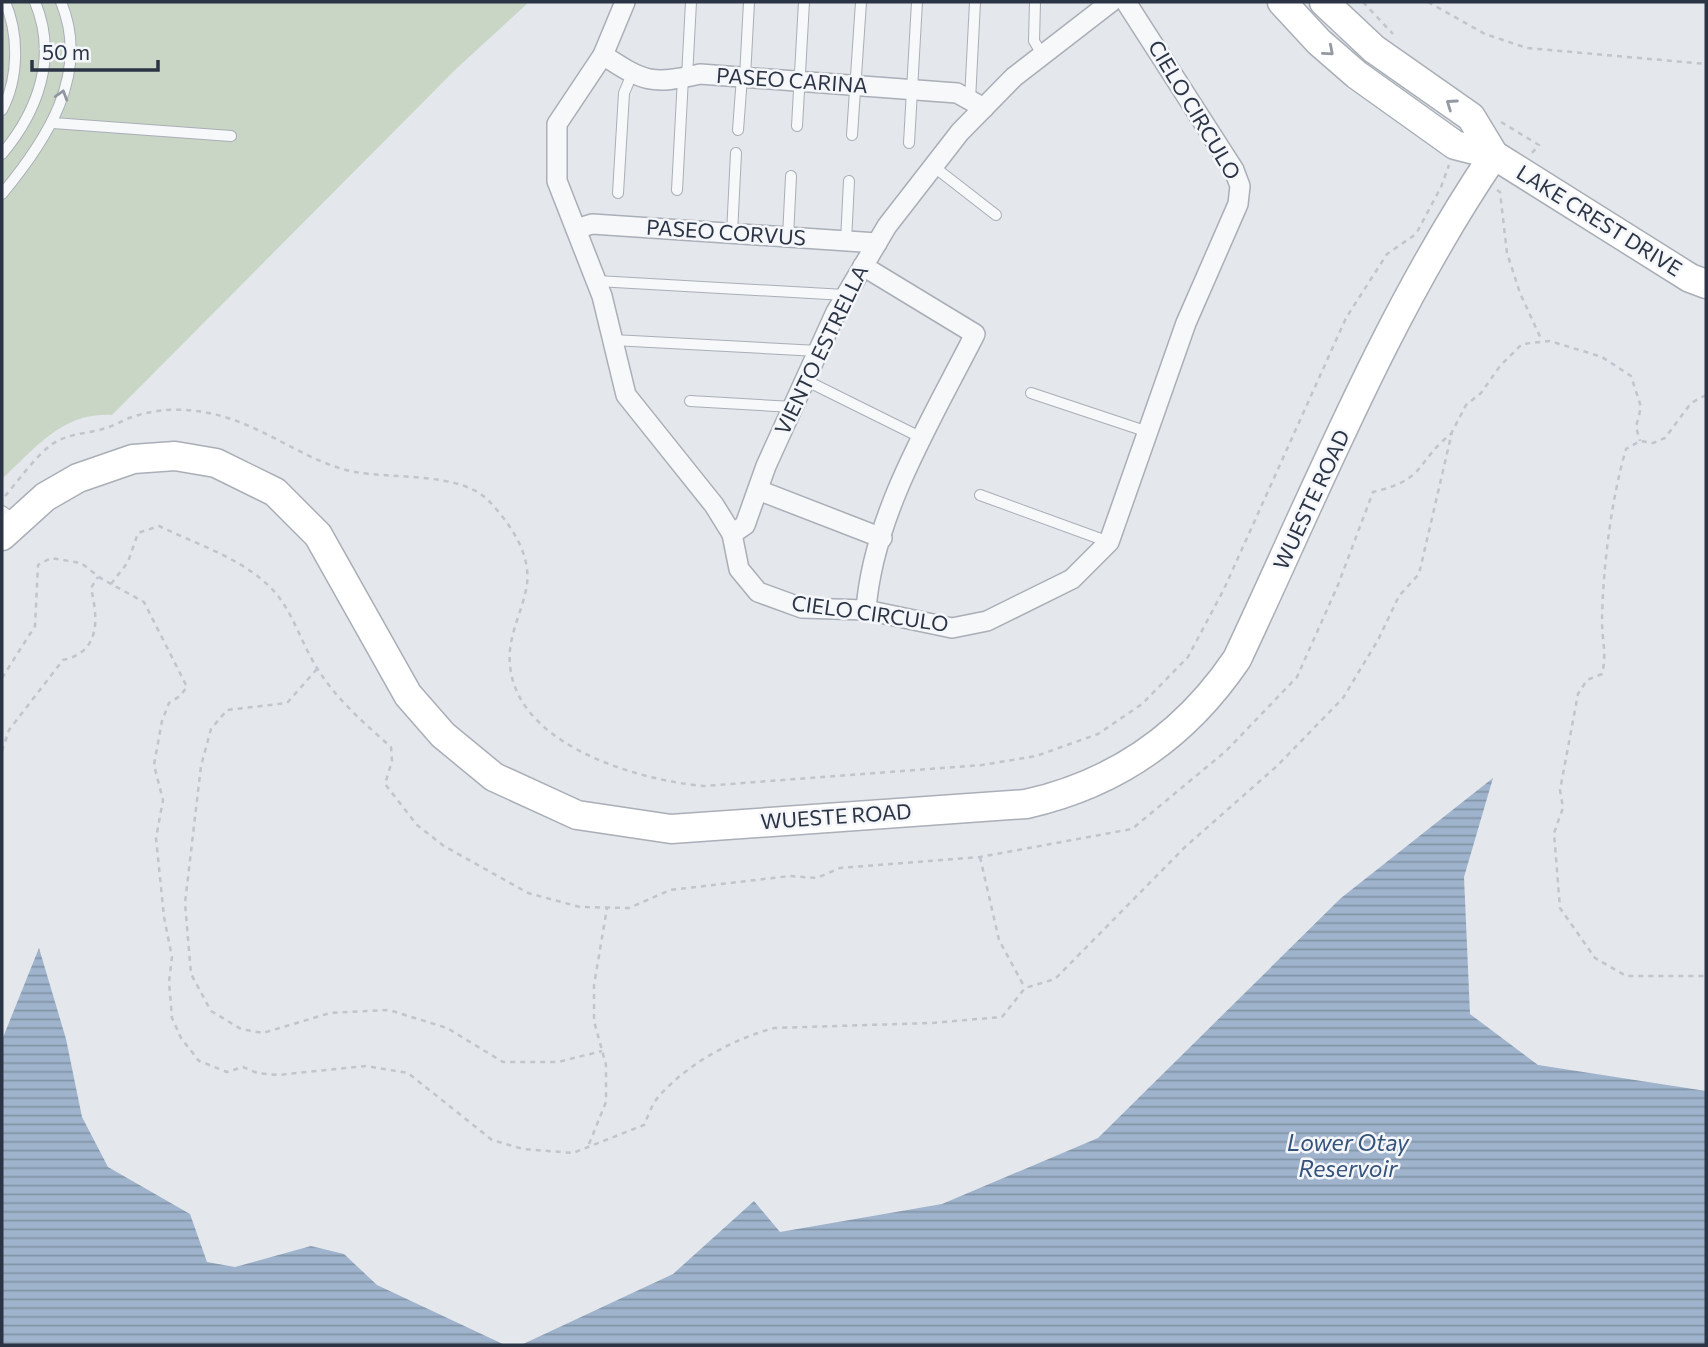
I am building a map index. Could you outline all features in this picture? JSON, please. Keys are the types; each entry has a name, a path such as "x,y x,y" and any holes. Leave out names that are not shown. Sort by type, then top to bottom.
{"street":[{"name":"CIELO CIRCULO","path":"625,2 603,55 557,124 557,181 597,281 626,395 714,505 732,534 739,569 758,592 802,608 866,611 952,628 987,621 1072,579 1109,542 1186,323 1238,204 1240,186 1234,170 1126,2"},
{"name":"VIENTO ESTRELLA","path":"732,534 745,525 805,380 846,296 877,243 977,104 1111,2"},
{"name":"LAKE CREST DRIVE","path":"1282,2 1319,42 1357,75 1486,167 1690,278 1706,284"},
{"name":"LAKE CREST DRIVE","path":"1324,2 1374,49 1471,117 1486,167"},
{"name":"PASEO CARINA","path":"603,55 639,79 667,81 700,74 800,80 957,93 977,104"},
{"name":"WUESTE ROAD","path":"6,516 78,478 133,459 175,456 216,463 275,492 318,535 408,695 443,735 494,777 577,815 671,829 1026,804 1055,797 1116,774 1171,735 1213,695 1237,659 1394,325 1486,167"},
{"name":"PASEO CORVUS","path":"576,229 592,224 877,243"},
{"path":"863,266 975,334 902,477 868,583 866,611"},
{"path":"758,490 882,538"}],"lane":[{"path":"2,110 8,98 6,80 14,36 14,21 5,2"},
{"path":"2,154 31,113 43,76 46,45 35,2"},
{"path":"2,194 37,152 53,122 65,87 71,54 61,2"},
{"path":"677,190 691,2"},
{"path":"738,130 749,2"},
{"path":"797,126 804,2"},
{"path":"852,135 861,2"},
{"path":"909,143 917,2"},
{"path":"975,2 977,104"},
{"path":"1035,2 1034,41 1042,54"},
{"path":"2,35 14,36"},
{"path":"618,193 624,93 632,74"},
{"path":"53,122 231,136"},
{"path":"732,234 736,153"},
{"path":"933,166 996,215"},
{"path":"788,237 791,176"},
{"path":"846,241 849,181"},
{"path":"597,281 846,296"},
{"path":"613,340 819,351"},
{"path":"805,380 922,438"},
{"path":"1031,393 1148,432"},
{"path":"690,401 793,407"},
{"path":"980,495 1109,542"}],"path":[{"path":"1429,2 1493,38 1527,48 1706,64"},
{"path":"6,516 51,446 74,435 106,429 135,416 172,408 212,413 246,424 332,466 356,472 462,484 485,498 511,527 523,551 527,582 510,650 512,676 525,708 552,734 587,755 666,782 704,786 982,765 1036,756 1098,734 1142,704 1188,657 1224,589 1346,318 1387,254 1416,234 1441,187 1455,145"},
{"path":"1486,167 1500,192 1507,253 1520,293 1542,341"},
{"path":"1706,395 1691,403 1665,438 1653,443 1640,441 1626,449 1615,487 1602,622 1606,657 1602,674 1587,680 1578,694 1560,790 1563,808 1554,833 1560,908 1595,958 1626,976 1706,976"},
{"path":"111,584 128,562 138,533 159,526 240,564 272,589 317,669 352,712 391,747 392,761 385,784 417,825 444,846 528,893 580,907 629,908 670,890 790,876 817,878 840,868 980,857 1132,829 1226,751 1297,677 1338,585 1373,492 1400,486 1421,470 1438,443 1452,432"},
{"path":"2,751 9,730 63,660 75,657 91,640 98,618 92,588 98,577"},
{"path":"317,669 287,703 227,710 211,730 201,766 185,903 191,974 211,1011 240,1029 263,1033 330,1013 389,1010 447,1028 503,1062 558,1062 602,1051"},
{"path":"980,857 999,940 1025,988"},
{"path":"588,1146 606,1102 602,1051 594,1021 594,985 607,908"}],"green space":[{"path":"2,2 529,2 457,68 112,415 78,419 64,426 39,444 2,479"}],"water":[{"name":"Lower Otay Reservoir","path":"1493,778 1464,877 1470,1014 1538,1065 1706,1091 1706,1345 521,1345 673,1274 754,1201 780,1232 942,1204 1098,1138 1341,898"},
{"path":"39,948 66,1039 82,1117 108,1167 190,1214 207,1262 235,1267 311,1246 344,1254 377,1285 505,1345 2,1345 2,1040"}]}
